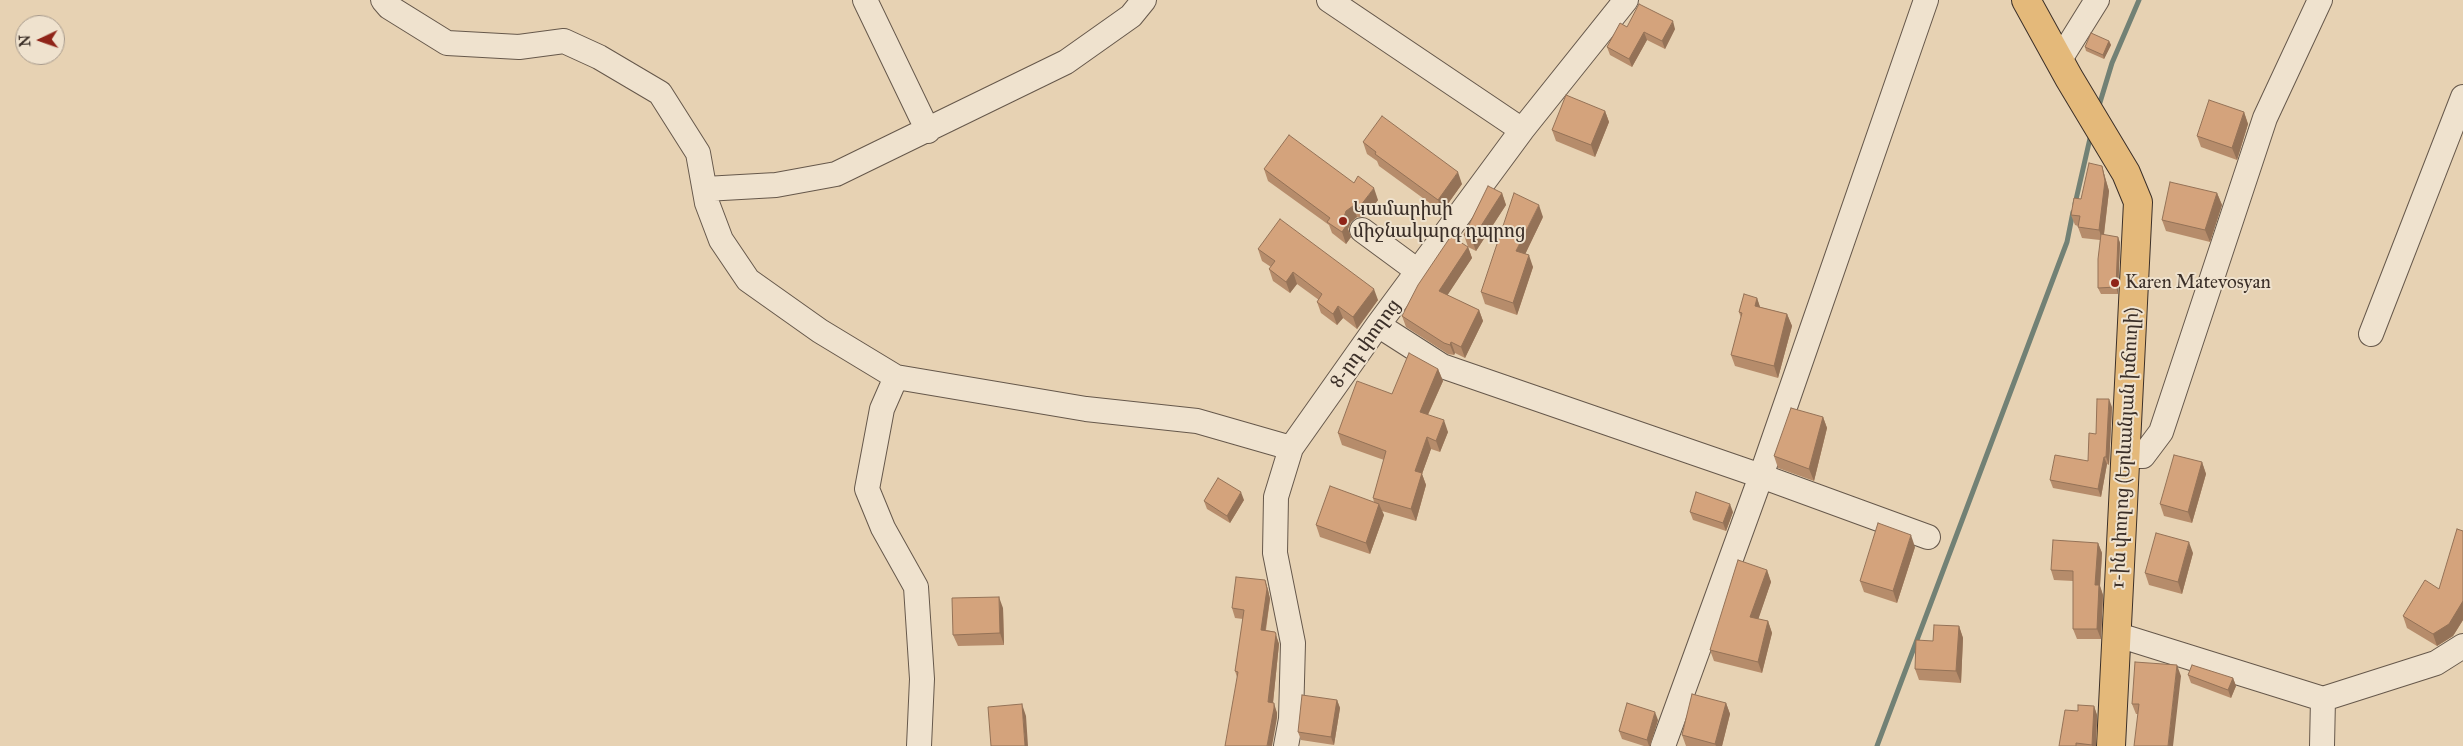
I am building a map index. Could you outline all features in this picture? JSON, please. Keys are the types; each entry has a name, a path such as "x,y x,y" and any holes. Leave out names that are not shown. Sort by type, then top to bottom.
{"main road":[{"name":"1-ին փողոց (Երևանյան խճուղի)","path":"2026,0 2064,69 2126,173 2138,202 2111,746"}],"street":[{"path":"383,0 389,7 448,43 519,47 564,41 599,57 660,93 698,154 707,203 721,240 748,280 820,331 896,377 1086,409 1197,421 1291,448"},
{"path":"865,0 928,131"},
{"path":"705,189 776,185 836,174 928,131 1066,62 1131,16 1144,0"},
{"path":"1329,0 1522,130"},
{"name":"8-րդ փողոց","path":"1286,746 1291,719 1293,642 1275,553 1276,497 1291,448 1378,325 1522,130 1626,0"},
{"path":"1663,746 1761,476 1926,0"},
{"path":"2064,69 2097,0"},
{"path":"2124,456 2143,456 2161,432 2265,118 2320,0"},
{"path":"2371,334 2463,97"},
{"path":"1362,230 1419,272"},
{"path":"1378,325 1442,366 1928,536"},
{"path":"896,377 882,409 867,489 883,528 916,587 922,680 919,746"},
{"path":"2118,635 2322,699 2436,663 2463,646"},
{"path":"2322,699 2322,746"}],"building":[{"path":"1639,4 1673,21 1662,41 1644,32 1629,59 1607,47 1620,23 1627,27"},
{"path":"2091,33 2109,41 2103,55 2085,47"},
{"path":"1566,95 1605,111 1591,145 1552,130"},
{"path":"2209,100 2244,112 2232,148 2197,136"},
{"path":"1382,116 1458,172 1438,200 1375,154 1376,152 1363,142"},
{"path":"1289,135 1354,183 1358,176 1374,188 1361,205 1353,206 1346,211 1344,217 1346,226 1342,232 1327,222 1330,218 1264,169"},
{"path":"2089,163 2102,166 2105,181 2099,230 2078,227 2080,216 2071,215 2074,198 2081,199"},
{"path":"2170,182 2217,193 2205,230 2162,220"},
{"path":"1488,186 1502,193 1472,240 1464,235"},
{"path":"1514,193 1539,205 1516,251 1529,255 1513,303 1481,292"},
{"path":"1280,219 1374,289 1353,317 1338,306 1333,314 1317,302 1322,294 1293,272 1286,282 1269,269 1275,261 1258,249"},
{"path":"2101,234 2118,237 2116,287 2098,288 2098,259"},
{"path":"1451,236 1468,247 1439,291 1479,310 1461,347 1451,342 1450,345 1444,343 1402,316 1418,285"},
{"path":"1744,294 1757,298 1755,306 1787,314 1774,366 1731,355 1742,313 1739,312"},
{"path":"1409,353 1438,369 1420,412 1444,420 1436,441 1427,437 1415,471 1422,473 1411,509 1373,498 1386,451 1338,433 1357,381 1392,394"},
{"path":"2097,399 2109,399 2106,457 2104,457 2098,489 2050,480 2055,455 2088,461 2089,433 2096,434"},
{"path":"1791,408 1823,417 1809,469 1774,456"},
{"path":"2174,455 2202,462 2188,512 2160,504"},
{"path":"1218,478 1241,492 1227,516 1204,501"},
{"path":"1330,486 1379,504 1366,543 1316,525"},
{"path":"1696,492 1730,504 1723,523 1690,512"},
{"path":"1878,523 1911,535 1893,591 1860,581"},
{"path":"2457,529 2463,531 2463,601 2449,624 2433,634 2403,616 2425,580 2439,589"},
{"path":"2156,533 2189,542 2178,582 2145,573"},
{"path":"2053,540 2098,543 2095,585 2099,585 2097,629 2073,629 2073,571 2051,570"},
{"path":"1738,560 1767,570 1750,617 1768,621 1758,662 1710,650"},
{"path":"1236,577 1265,580 1267,589 1261,630 1275,632 1276,634 1268,702 1274,703 1274,708 1267,746 1225,746 1238,672 1235,671 1244,610 1232,608"},
{"path":"999,597 1000,633 953,635 952,598"},
{"path":"1934,625 1959,626 1956,671 1915,669 1916,640 1933,641"},
{"path":"2135,662 2177,665 2168,746 2134,746 2139,704 2132,704"},
{"path":"2192,665 2233,678 2228,690 2188,675"},
{"path":"1692,694 1726,703 1715,744 1682,735"},
{"path":"1302,695 1337,700 1331,737 1298,732"},
{"path":"1627,703 1655,712 1647,740 1619,731"},
{"path":"1022,704 1025,746 991,746 988,707"},
{"path":"2078,705 2094,706 2092,745 2076,743 2076,746 2059,746 2065,710 2078,711"}],"waterway":[{"path":"2098,109 2112,63 2139,0"},
{"path":"2075,204 2091,134"},
{"path":"1877,746 2067,242 2073,212"}],"place":[{"name":"Կամարիսի միջնակարգ դպրոց","path":"1343,221"},
{"name":"Karen Matevosyan","path":"2115,283"}]}
